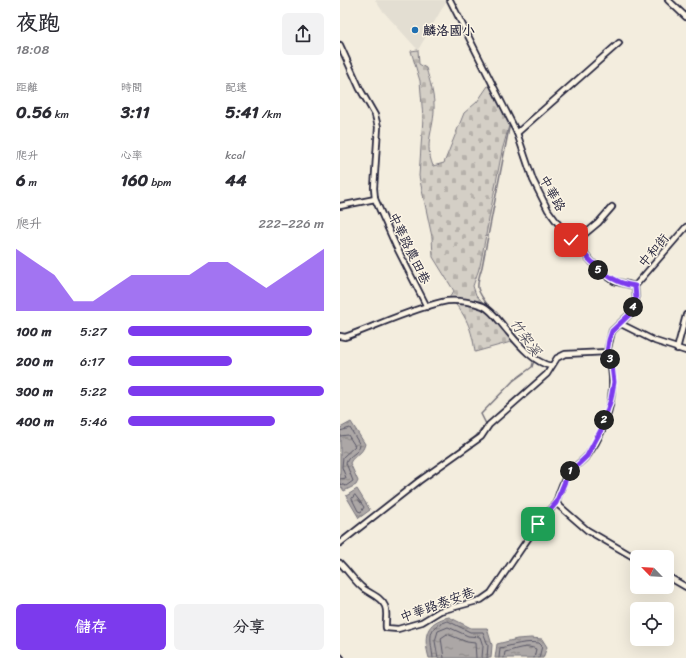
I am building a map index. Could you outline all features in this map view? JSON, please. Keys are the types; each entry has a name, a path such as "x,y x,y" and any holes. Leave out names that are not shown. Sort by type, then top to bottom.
{"street":[{"name":"中華路","path":"450,0 517,133 525,160 539,194 559,225 606,276 614,281 635,286"},
{"path":"668,0 686,17"},
{"path":"517,133 620,43"},
{"name":"中華路農田巷","path":"340,45 360,89 375,115 378,127 374,188 375,199 396,246 427,307"},
{"path":"340,206 375,199"},
{"path":"574,243 598,223 612,207"},
{"name":"中和街","path":"635,286 686,227"},
{"path":"635,286 636,299 630,314 621,324 655,341 686,351"},
{"path":"340,336 345,337 447,301 458,301 482,306 490,310 516,341 541,362 551,366"},
{"path":"677,349 686,316"},
{"name":"中華路泰安巷","path":"340,563 364,589 374,594 384,604 386,612 386,628 398,629 422,622 440,611 481,600 491,593 538,524 556,503 568,474 587,456 595,444 611,399 614,382 612,366 607,352 612,331 621,324"},
{"path":"340,543 419,481 481,437 489,425 547,374 557,358 565,354 607,352"},
{"path":"556,503 587,530 630,555"},
{"path":"674,580 686,587"}],"shaded area":[{"name":"麟洛國小","path":"375,0 447,0 418,50 381,9"}],"green space":[{"path":"418,50 419,64 426,68 434,100 434,111 429,144 430,158 433,166 444,163 464,113 477,102 490,83 510,122 502,151 480,266 473,286 476,295 518,340 475,352 472,336 467,322 460,310 449,298 454,291 433,257 432,237 419,176 423,118 420,81 411,51"}],"water":[{"path":"351,422 365,444 362,451 350,463 358,481 356,485 344,491 340,485 340,428"},
{"path":"357,489 370,510 359,518 346,496"},
{"path":"449,617 471,628 487,628 492,645 491,658 429,658 426,643 428,632 435,623 441,619"},
{"path":"517,639 542,639 547,647 543,658 495,658 497,644"}],"waterway":[{"name":"竹架溪","path":"490,308 479,293 478,280 482,267 510,123"},
{"name":"竹架溪","path":"506,325 517,339"},
{"name":"竹架溪","path":"515,342 520,348"},
{"name":"竹架溪","path":"425,474 476,436 486,424 481,414 513,381 532,367 534,360"},
{"name":"竹架溪","path":"340,539 400,493"}],"place":[{"name":"麟洛國小","path":"415,30"}],"route":[{"path":"538,524 556,503 570,471 587,456 595,444 611,399 614,382 612,366 607,352 609,340 612,331 616,326 621,324 630,314 636,299 635,286 614,281 606,276 571,240"}]}
